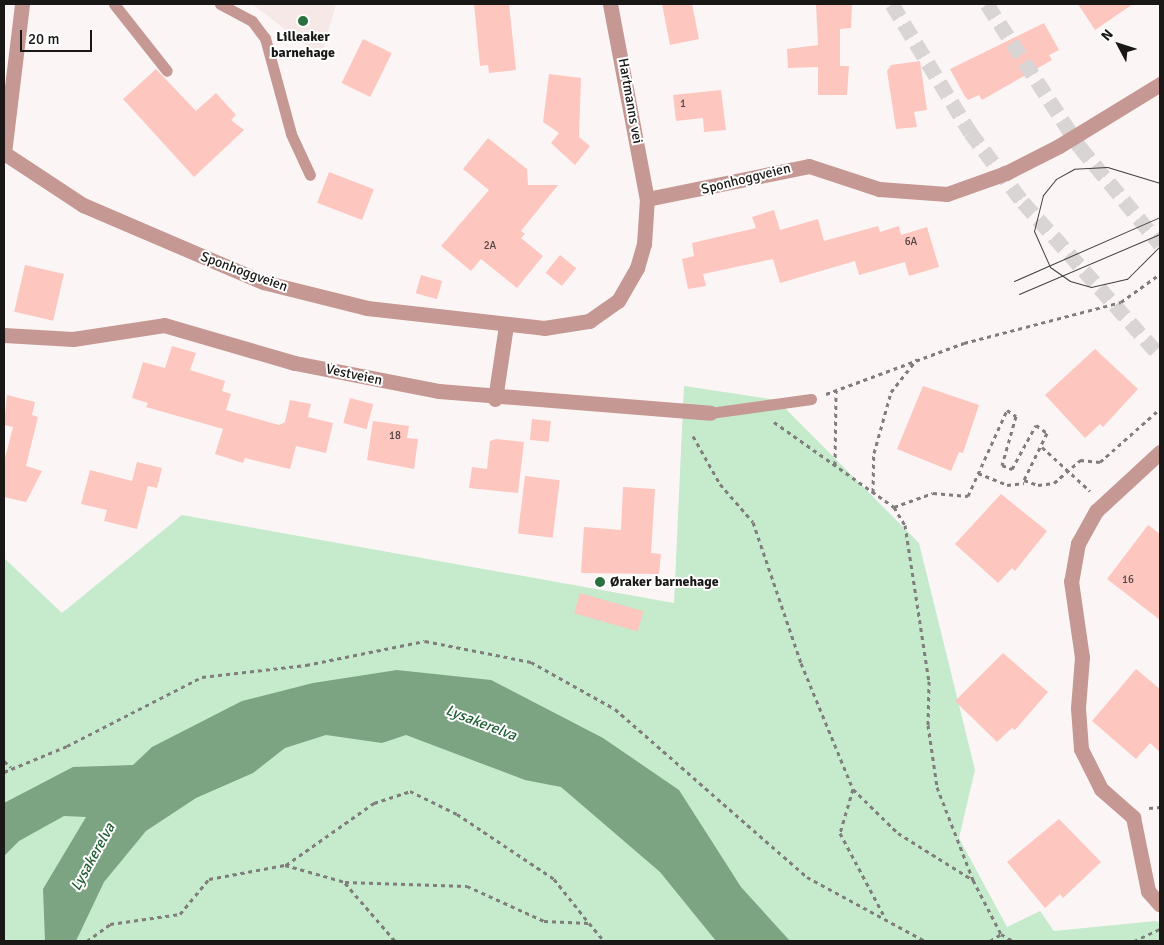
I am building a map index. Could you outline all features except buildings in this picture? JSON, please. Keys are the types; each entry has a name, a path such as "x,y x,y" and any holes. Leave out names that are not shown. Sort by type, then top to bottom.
{"street":[{"path":"4,153 22,4"},
{"name":"Hartmanns vei","path":"610,4 647,200"},
{"name":"Sponhoggveien","path":"4,153 83,205 264,282 367,308 506,325 570,326 589,321 618,301 639,260 647,200 809,166 879,189 947,194 1006,173 1050,151 1160,84"},
{"name":"Vestveien","path":"4,335 73,339 164,325 357,377 495,399 710,413"},
{"path":"495,399 506,325"},
{"path":"1160,452 1096,510 1078,543 1072,581 1082,657 1078,708 1081,749 1100,789 1133,817 1148,891 1160,905"}],"lane":[{"path":"114,4 167,71"},
{"path":"220,4 252,21 265,38 291,134 310,175"},
{"path":"710,413 756,409 811,398"}],"path":[{"path":"811,398 836,391 918,359 1032,322 1121,302 1160,274"},
{"path":"873,492 874,452 892,392 918,359"},
{"path":"835,466 836,391"},
{"path":"756,409 894,506 911,547 938,787 973,880 1001,934 1013,941"},
{"path":"978,474 1007,485 1024,483 1050,484 1082,460 1100,462 1160,409"},
{"path":"894,506 933,493 968,496 1007,410 1016,416 1002,465 1012,469 1038,424 1048,435 1024,483"},
{"path":"693,436 720,484 752,522 802,663 853,789 898,833 973,880"},
{"path":"1042,447 1091,492"},
{"path":"4,772 12,767 67,746 202,677 306,665 425,640 531,662 615,709 807,877 884,915 925,941"},
{"path":"4,761 12,767"},
{"path":"853,789 840,833 884,915"},
{"path":"87,941 110,924 180,914 209,879 285,865 374,803 410,791 457,814 554,879 604,941"},
{"path":"285,865 345,882 467,886 544,921 589,923"},
{"path":"345,882 395,941"},
{"path":"1134,941 1160,928"},
{"path":"990,941 1001,934"}],"shaded area":[{"name":"Lilleaker barnehage","path":"252,4 336,4 321,57"},
{"path":"684,386 777,400 919,543 975,770 959,838 1007,927 1040,911 1054,931 1156,921 1160,923 1160,941 4,941 4,558 62,613 182,515 674,603"}],"water":[{"name":"Lysakerelva","path":"397,670 491,680 603,738 679,790 741,887 790,941 716,941 660,872 561,787 525,780 406,735 382,743 326,735 285,748 253,773 196,798 146,831 104,882 76,941 45,941 43,889 86,817 64,816 19,841 4,856 4,803 73,767 133,765 152,747 242,701 313,683"}],"tunnel":[{"path":"892,4 970,132 1023,202 1160,356"},
{"path":"987,4 1080,147 1160,244"}],"tram line":[{"path":"1160,183 1107,167 1074,169 1056,179 1043,195 1034,231 1050,267 1070,281 1091,287 1127,279 1160,246"},
{"path":"1014,281 1160,217"},
{"path":"1019,294 1160,234"}],"place":[{"name":"Lilleaker barnehage","path":"303,21"},
{"name":"Øraker barnehage","path":"600,582"}]}
